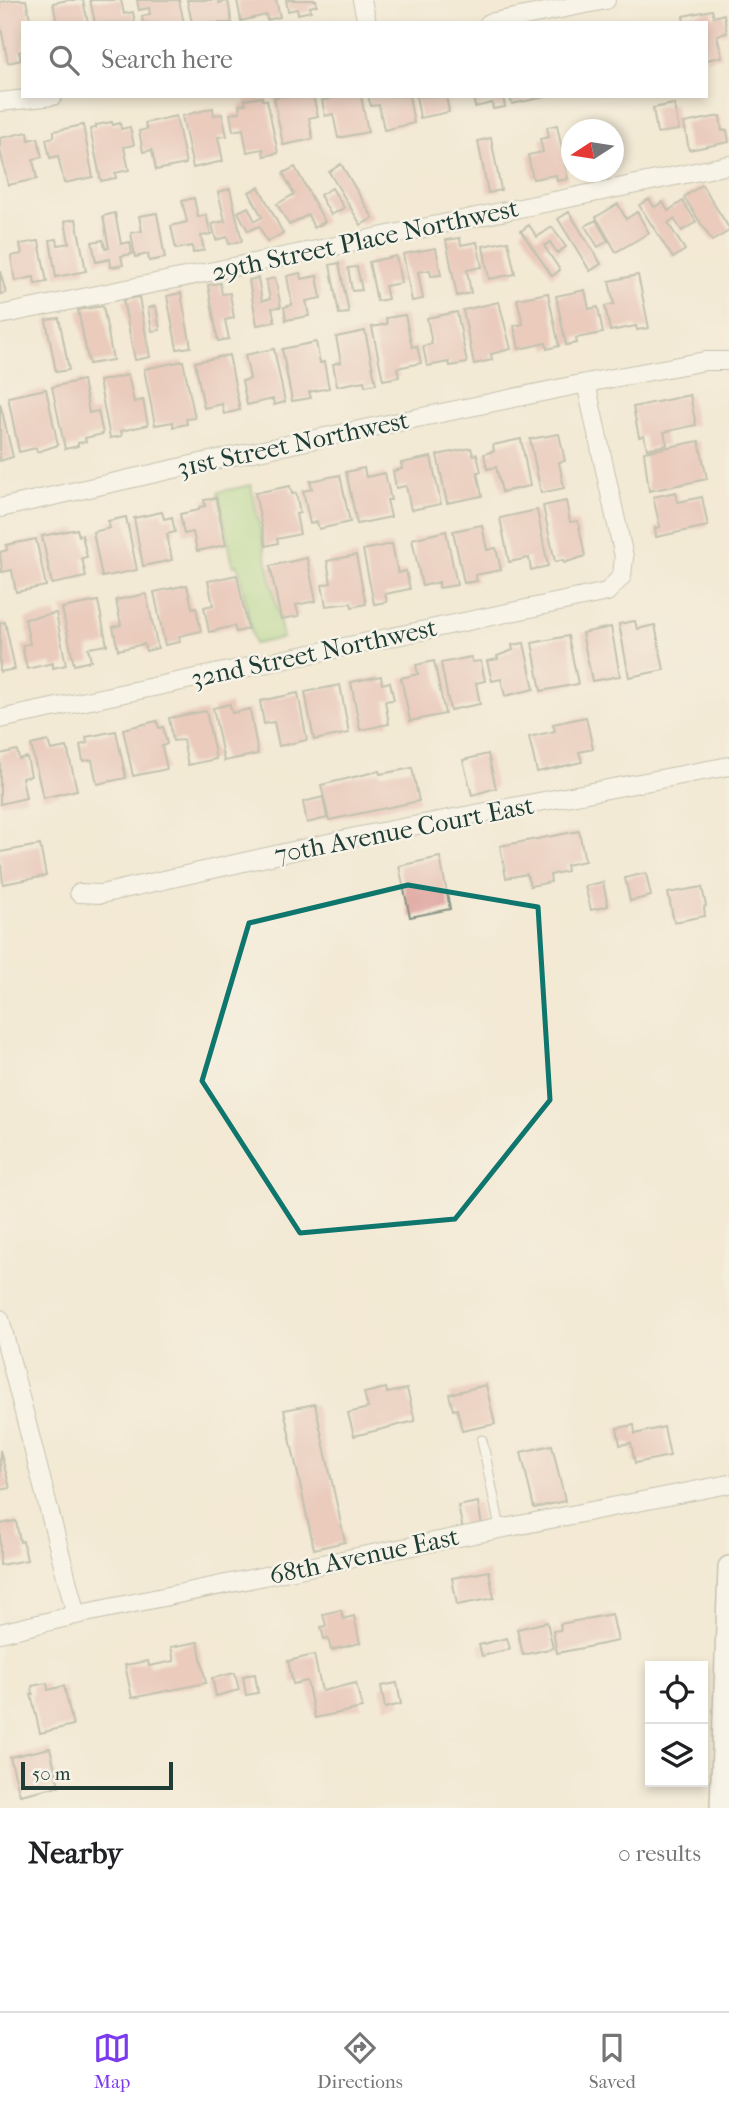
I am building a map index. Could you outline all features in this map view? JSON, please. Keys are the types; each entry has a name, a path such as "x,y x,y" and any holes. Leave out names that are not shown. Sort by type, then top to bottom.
{"street":[{"path":"362,0 367,21"},
{"path":"499,21 606,0"},
{"path":"0,102 35,98"},
{"name":"29th Street Place Northwest","path":"0,315 729,165"},
{"path":"586,383 705,361 729,361"},
{"name":"31st Street Northwest","path":"0,508 205,462 586,383"},
{"name":"32nd Street Northwest","path":"0,719 607,592 622,576 624,557 586,383"},
{"name":"70th Avenue Court East","path":"79,893 101,894 360,836 729,766"},
{"path":"0,1319 76,1615"},
{"name":"68th Avenue East","path":"0,1633 500,1528 729,1484"},
{"path":"721,1808 729,1567"}],"lane":[{"path":"482,1440 500,1528"}],"highlighted area":[{"path":"408,885 538,907 550,1100 455,1219 300,1233 202,1081 249,923"}],"green space":[{"path":"251,485 283,638 254,644 238,565 233,566 218,492"}],"building":[{"path":"26,0 31,21 21,21 21,60 8,63 0,23 0,2"},
{"path":"83,0 88,21 57,21 53,3"},
{"path":"90,0 121,0 124,14 133,12 135,21 95,21"},
{"path":"137,0 179,0 184,21 143,21 142,16 150,14 149,8 139,10"},
{"path":"187,0 218,0 219,3 228,1 232,21 192,21"},
{"path":"237,0 276,0 280,17 267,20 266,15 241,21"},
{"path":"286,0 316,0 317,5 310,7 311,11 298,14 297,9 288,11"},
{"path":"712,10 714,17 724,14 727,33 717,35 722,57 708,60 708,21 684,21 683,16"},
{"path":"274,98 314,98 318,116 309,118 313,139 283,145"},
{"path":"361,98 368,132 338,138 333,114 325,116 322,100"},
{"path":"369,98 409,98 414,123 384,130 379,105 371,106"},
{"path":"416,98 446,98 449,112 420,118"},
{"path":"473,98 503,98 505,107 493,109 492,103 475,107"},
{"path":"510,98 540,98 512,104"},
{"path":"245,100 267,100 278,153 264,156 263,149 247,152 243,129 233,131 230,114 240,112 239,105 246,104"},
{"path":"674,104 679,130 657,133 653,108"},
{"path":"213,108 214,115 222,114 227,136 218,137 223,161 193,168 182,116"},
{"path":"176,116 186,164 156,170 152,150 143,152 139,131 147,129 145,123"},
{"path":"720,116 722,131 727,130 729,142 689,150 684,123"},
{"path":"112,122 113,125 120,123 121,129 130,127 134,145 124,147 129,170 115,173 116,178 101,181 90,129"},
{"path":"83,125 93,177 64,183 58,156 50,158 46,139 54,137 54,131"},
{"path":"557,125 561,145 561,180 557,181 556,175 533,179 528,155 543,152 540,139 549,137 547,127"},
{"path":"28,132 29,140 38,138 42,157 33,159 37,179 8,185 0,138"},
{"path":"491,138 501,190 488,193 478,141"},
{"path":"341,164 373,218 361,225 329,172"},
{"path":"295,167 325,222 314,228 308,215 289,225 277,204 294,194 283,173"},
{"path":"702,185 729,228 729,231 712,241 684,197"},
{"path":"259,187 283,233 267,242 259,226 248,231 238,212 248,207 255,221 262,217 249,192"},
{"path":"332,188 344,208 331,215 320,195"},
{"path":"230,189 242,241 229,244 227,237 216,240 212,224 225,221 218,192"},
{"path":"194,198 198,217 206,215 211,234 201,236 204,250 193,253 192,246 176,249 171,226 187,222 182,201"},
{"path":"649,199 654,207 663,202 668,211 683,201 696,222 682,231 674,219 668,223 685,250 673,258 639,205"},
{"path":"618,204 626,219 637,212 649,233 616,252 596,217"},
{"path":"569,212 601,264 590,271 558,219"},
{"path":"115,213 121,244 130,242 132,254 121,256 123,265 111,267 110,259 96,262 92,242 103,240 105,248 109,248 103,216"},
{"path":"157,213 165,258 149,261 148,254 135,257 131,233 142,231 139,216"},
{"path":"76,219 86,271 56,277 50,240 57,239 58,245 69,243 65,221"},
{"path":"596,220 608,241 598,247 585,226"},
{"path":"529,225 537,237 552,227 566,247 557,253 550,242 544,246 560,270 552,276 521,231"},
{"path":"460,238 461,245 477,242 482,267 467,270 471,293 457,296 446,240"},
{"path":"39,241 47,282 35,284 34,277 15,281 11,256 22,254 20,244"},
{"path":"508,241 515,274 489,279 483,246"},
{"path":"436,248 441,275 431,276 430,270 418,272 423,299 412,301 403,254"},
{"path":"396,256 401,283 385,286 388,299 377,301 369,262"},
{"path":"339,263 349,313 339,314 330,265"},
{"path":"357,267 362,290 352,291 348,268"},
{"path":"0,271 6,293 0,294"},
{"path":"300,273 301,279 317,276 321,298 306,301 309,316 286,320 284,307 292,305 287,276"},
{"path":"638,275 649,328 637,330 636,326 610,331 605,306 614,304 609,281"},
{"path":"258,278 262,301 270,299 266,280 275,278 281,307 272,308 275,322 257,325 249,280"},
{"path":"220,283 222,294 230,293 234,318 225,320 229,339 218,341 208,285"},
{"path":"585,290 589,309 598,307 603,333 576,338 577,343 566,345 556,296"},
{"path":"181,293 191,347 177,349 167,296"},
{"path":"548,293 559,346 547,349 546,343 519,349 514,326 523,324 517,299"},
{"path":"139,297 150,357 135,360 123,300"},
{"path":"499,302 511,349 491,354 492,360 474,364 463,310"},
{"path":"103,306 113,360 89,364 78,310"},
{"path":"156,306 160,330 152,331 148,308"},
{"path":"457,312 467,363 450,366 449,362 427,366 423,346 432,344 427,318"},
{"path":"405,315 412,347 417,346 421,363 397,368 399,377 383,380 372,327 387,324 386,318"},
{"path":"59,318 69,370 56,372 46,320"},
{"path":"365,331 376,384 365,386 364,381 337,386 333,364 341,362 336,337"},
{"path":"316,342 320,363 324,362 329,388 309,392 311,398 292,401 282,349"},
{"path":"274,349 285,402 274,405 273,399 247,405 242,381 250,379 245,355"},
{"path":"229,355 240,410 224,414 222,404 204,408 195,362"},
{"path":"183,361 195,418 186,419 187,424 173,427 173,422 155,425 144,369"},
{"path":"128,375 134,402 143,400 148,425 121,431 122,436 110,438 99,381"},
{"path":"83,380 89,413 98,411 103,434 85,438 86,442 65,449 52,387"},
{"path":"46,389 58,445 37,452 36,448 19,452 8,397"},
{"path":"690,395 696,425 664,432 667,445 647,449 644,436 639,437 633,407"},
{"path":"0,403 13,457 0,461"},
{"path":"559,434 565,461 559,462 564,488 541,493 530,439"},
{"path":"521,439 530,486 502,492 496,467 487,469 484,454 494,451 493,445"},
{"path":"699,441 707,479 649,491 644,452"},
{"path":"471,448 473,455 477,454 481,472 477,472 482,496 447,503 437,455"},
{"path":"431,457 441,504 411,510 406,486 396,488 393,471 402,469 401,463"},
{"path":"364,468 366,477 385,473 391,500 387,500 391,517 357,524 346,472"},
{"path":"340,475 350,522 319,529 317,522 310,524 303,491 312,489 310,481"},
{"path":"290,486 292,494 296,493 300,534 277,539 278,543 266,546 255,493"},
{"path":"676,492 678,502 702,497 708,526 656,537 655,528 660,527 653,497"},
{"path":"216,498 226,545 197,551 193,532 184,534 180,514 199,510 199,507 205,506 204,500"},
{"path":"566,501 570,522 578,521 585,556 564,563 563,560 555,562 543,506"},
{"path":"537,510 548,566 531,570 529,558 509,562 500,518"},
{"path":"162,512 164,519 172,517 175,532 167,534 172,560 143,566 134,518"},
{"path":"126,517 137,570 102,577 93,532 110,528 108,521"},
{"path":"482,525 487,550 496,548 501,570 475,575 477,581 464,583 453,531"},
{"path":"77,529 79,536 82,535 87,557 82,558 86,577 52,584 42,536"},
{"path":"446,531 457,585 439,588 439,582 422,586 412,539"},
{"path":"36,539 46,586 16,592 12,570 2,572 0,552 7,550 6,545"},
{"path":"392,544 398,573 406,571 410,589 385,594 387,602 374,604 363,550"},
{"path":"356,555 366,604 352,607 351,603 326,606 322,585 331,583 327,561"},
{"path":"307,558 316,601 296,605 299,616 281,619 270,566"},
{"path":"237,575 248,629 236,632 234,626 209,632 204,607 213,605 208,581"},
{"path":"187,585 192,608 196,607 201,631 179,636 180,642 165,645 154,592"},
{"path":"146,594 158,648 146,651 144,644 118,650 113,627 121,625 116,600"},
{"path":"98,601 107,645 88,648 91,661 74,665 62,608"},
{"path":"56,613 66,665 53,668 53,663 27,669 22,645 30,644 25,619"},
{"path":"635,621 637,629 655,625 664,670 629,677 619,624"},
{"path":"5,622 15,669 0,672 0,623"},
{"path":"611,627 620,676 592,681 582,633"},
{"path":"568,636 578,684 541,691 532,643"},
{"path":"524,643 534,689 505,696 501,679 492,681 487,661 498,659 497,656 513,650 512,645"},
{"path":"471,657 472,662 481,661 485,681 476,683 480,704 450,710 441,663"},
{"path":"434,661 445,714 410,721 401,678 418,674 416,665"},
{"path":"381,676 382,684 390,682 394,700 385,701 389,724 360,730 351,682"},
{"path":"340,685 349,733 314,740 305,692"},
{"path":"298,693 307,740 279,746 274,722 264,724 260,701"},
{"path":"230,704 232,713 250,709 258,754 224,761 213,708"},
{"path":"206,711 216,759 188,765 183,740 173,741 169,718"},
{"path":"586,717 593,749 579,752 582,762 537,772 529,737 555,731 553,724"},
{"path":"157,721 159,728 163,727 167,744 162,746 167,769 133,776 123,729"},
{"path":"116,731 126,778 97,784 92,760 83,761 80,745 87,743 86,737"},
{"path":"48,741 51,750 67,747 77,790 43,798 31,745"},
{"path":"17,750 19,759 27,757 31,776 22,778 26,798 0,804 0,754"},
{"path":"488,754 496,788 472,795 463,760"},
{"path":"412,768 419,801 329,820 321,785 379,771 380,774"},
{"path":"323,797 327,818 307,823 303,802"},
{"path":"579,831 585,861 566,865 567,871 550,875 551,882 530,886 527,874 506,878 500,846"},
{"path":"40,845 46,876 3,884 0,852"},
{"path":"440,857 450,909 410,917 399,866"},
{"path":"646,873 651,896 630,901 625,878"},
{"path":"603,882 608,906 591,910 585,886"},
{"path":"702,887 705,916 674,922 668,893"},
{"path":"486,1385 495,1424 462,1431 457,1409 453,1410 449,1394"},
{"path":"386,1388 387,1393 407,1389 415,1421 354,1436 348,1413 368,1408 364,1393"},
{"path":"315,1404 345,1542 314,1549 284,1410"},
{"path":"634,1425 635,1434 664,1427 670,1456 635,1463 631,1443 620,1445 617,1428"},
{"path":"552,1445 565,1501 534,1508 521,1452"},
{"path":"0,1450 10,1488 0,1490"},
{"path":"478,1502 482,1526 463,1530 458,1506"},
{"path":"16,1521 27,1560 0,1565 0,1524"},
{"path":"489,1571 494,1598 457,1605 452,1578"},
{"path":"341,1610 343,1619 354,1616 360,1643 331,1650 321,1627 326,1626 323,1614"},
{"path":"612,1614 618,1641 557,1653 553,1631 561,1630 560,1624"},
{"path":"547,1622 553,1648 523,1655 517,1629"},
{"path":"507,1638 510,1649 482,1656 479,1645"},
{"path":"198,1642 206,1683 132,1698 125,1665 148,1661 149,1666 174,1661 171,1647"},
{"path":"314,1655 322,1691 356,1683 362,1708 315,1718 307,1681 293,1684 288,1661"},
{"path":"235,1673 239,1690 216,1696 212,1678"},
{"path":"255,1674 258,1693 246,1695 243,1676"},
{"path":"47,1683 48,1690 64,1686 73,1725 40,1733 31,1694 32,1686"},
{"path":"397,1683 401,1704 385,1708 381,1686"},
{"path":"50,1748 59,1786 20,1795 10,1757"}]}
